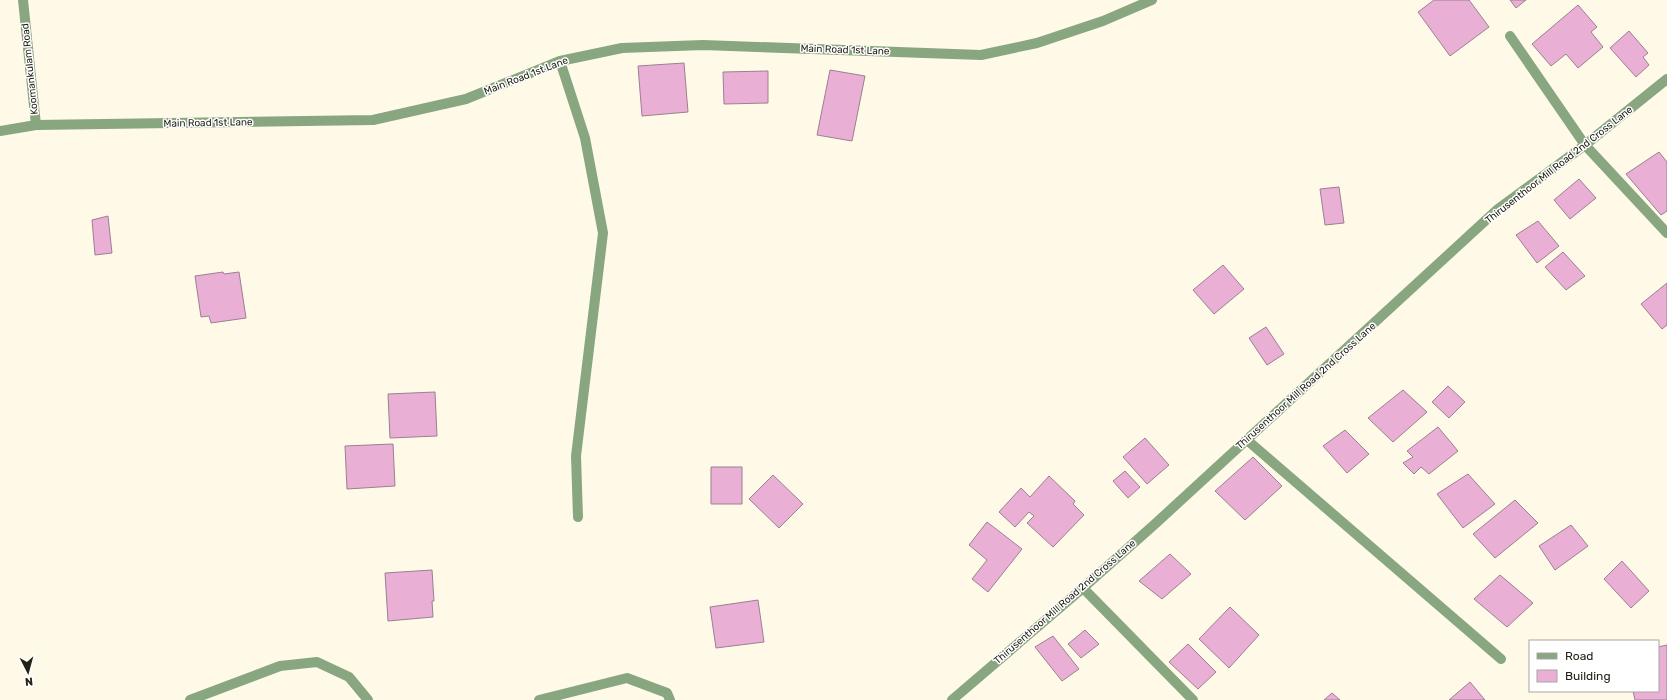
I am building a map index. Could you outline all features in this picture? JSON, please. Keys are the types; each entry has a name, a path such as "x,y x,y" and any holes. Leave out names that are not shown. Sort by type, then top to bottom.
{"street":[{"name":"Koomankulam Road","path":"0,131 36,125 23,0"},
{"name":"Main Road 1st Lane","path":"36,125 372,120 466,99 560,61 622,48 703,46 980,55 1037,43 1104,21 1152,0"},
{"path":"1510,36 1585,145 1667,233"},
{"path":"560,61 585,138 603,233 576,456 578,516"},
{"name":"Thirusenthoor Mill Road 2nd Cross Lane","path":"952,700 1083,588 1247,440 1498,209 1585,145 1667,80"},
{"path":"1247,440 1501,659"},
{"path":"1083,588 1192,700"},
{"path":"190,700 280,666 317,662 349,677 368,700"},
{"path":"539,700 627,678 667,694 670,700"}],"building":[{"path":"1434,0 1469,0 1489,27 1450,56 1418,12"},
{"path":"1510,0 1526,0 1516,8"},
{"path":"1578,5 1597,27 1591,32 1603,47 1578,68 1566,54 1551,66 1532,44"},
{"path":"1629,31 1648,53 1643,57 1649,65 1636,77 1610,48"},
{"path":"684,63 688,112 642,116 638,66"},
{"path":"830,70 865,76 852,141 817,135"},
{"path":"768,71 768,103 724,104 723,72"},
{"path":"1659,152 1667,162 1667,211 1661,215 1626,174"},
{"path":"1579,179 1596,198 1570,219 1554,200"},
{"path":"1339,187 1344,223 1325,225 1320,189"},
{"path":"108,216 112,253 95,255 92,220"},
{"path":"1538,221 1559,246 1537,263 1516,235"},
{"path":"1563,252 1585,276 1566,290 1545,267"},
{"path":"1223,265 1244,289 1214,314 1193,290"},
{"path":"223,272 224,274 239,272 246,318 211,323 209,316 201,317 195,276"},
{"path":"1667,283 1667,325 1662,329 1641,304"},
{"path":"1266,327 1284,354 1267,365 1249,338"},
{"path":"1448,386 1465,402 1449,418 1432,402"},
{"path":"1403,390 1427,412 1393,442 1368,418"},
{"path":"435,392 437,436 390,438 388,394"},
{"path":"1438,427 1458,451 1429,474 1421,467 1414,474 1403,463 1413,457 1407,451"},
{"path":"1345,430 1369,454 1347,473 1323,446"},
{"path":"1145,438 1169,465 1147,484 1123,457"},
{"path":"393,444 395,486 347,489 345,446"},
{"path":"1253,457 1282,486 1245,520 1215,491"},
{"path":"711,467 742,467 742,504 711,504"},
{"path":"1125,471 1140,487 1128,498 1113,481"},
{"path":"1468,474 1495,504 1463,528 1437,494"},
{"path":"773,475 803,504 779,528 749,499"},
{"path":"1049,476 1075,501 1073,504 1084,515 1053,547 1027,523 1034,516 1029,512 1015,527 999,512 1021,488 1030,497"},
{"path":"1515,500 1538,523 1495,558 1473,534"},
{"path":"987,522 1022,549 988,592 972,579 987,560 969,545"},
{"path":"1571,525 1588,546 1555,570 1539,546"},
{"path":"1170,554 1191,574 1162,599 1139,581"},
{"path":"1622,561 1649,591 1631,608 1604,579"},
{"path":"432,570 434,601 432,601 433,617 388,621 385,573"},
{"path":"1500,575 1533,603 1507,627 1474,599"},
{"path":"758,600 764,642 716,648 710,607"},
{"path":"1230,607 1259,635 1229,668 1199,639"},
{"path":"1085,630 1099,644 1081,658 1068,644"},
{"path":"1053,636 1079,669 1062,681 1035,647"},
{"path":"1188,644 1216,672 1198,689 1169,662"},
{"path":"1667,645 1667,700 1635,700 1633,692 1659,692 1659,647"},
{"path":"1470,682 1485,700 1449,700"},
{"path":"1332,693 1340,700 1324,700"}]}
